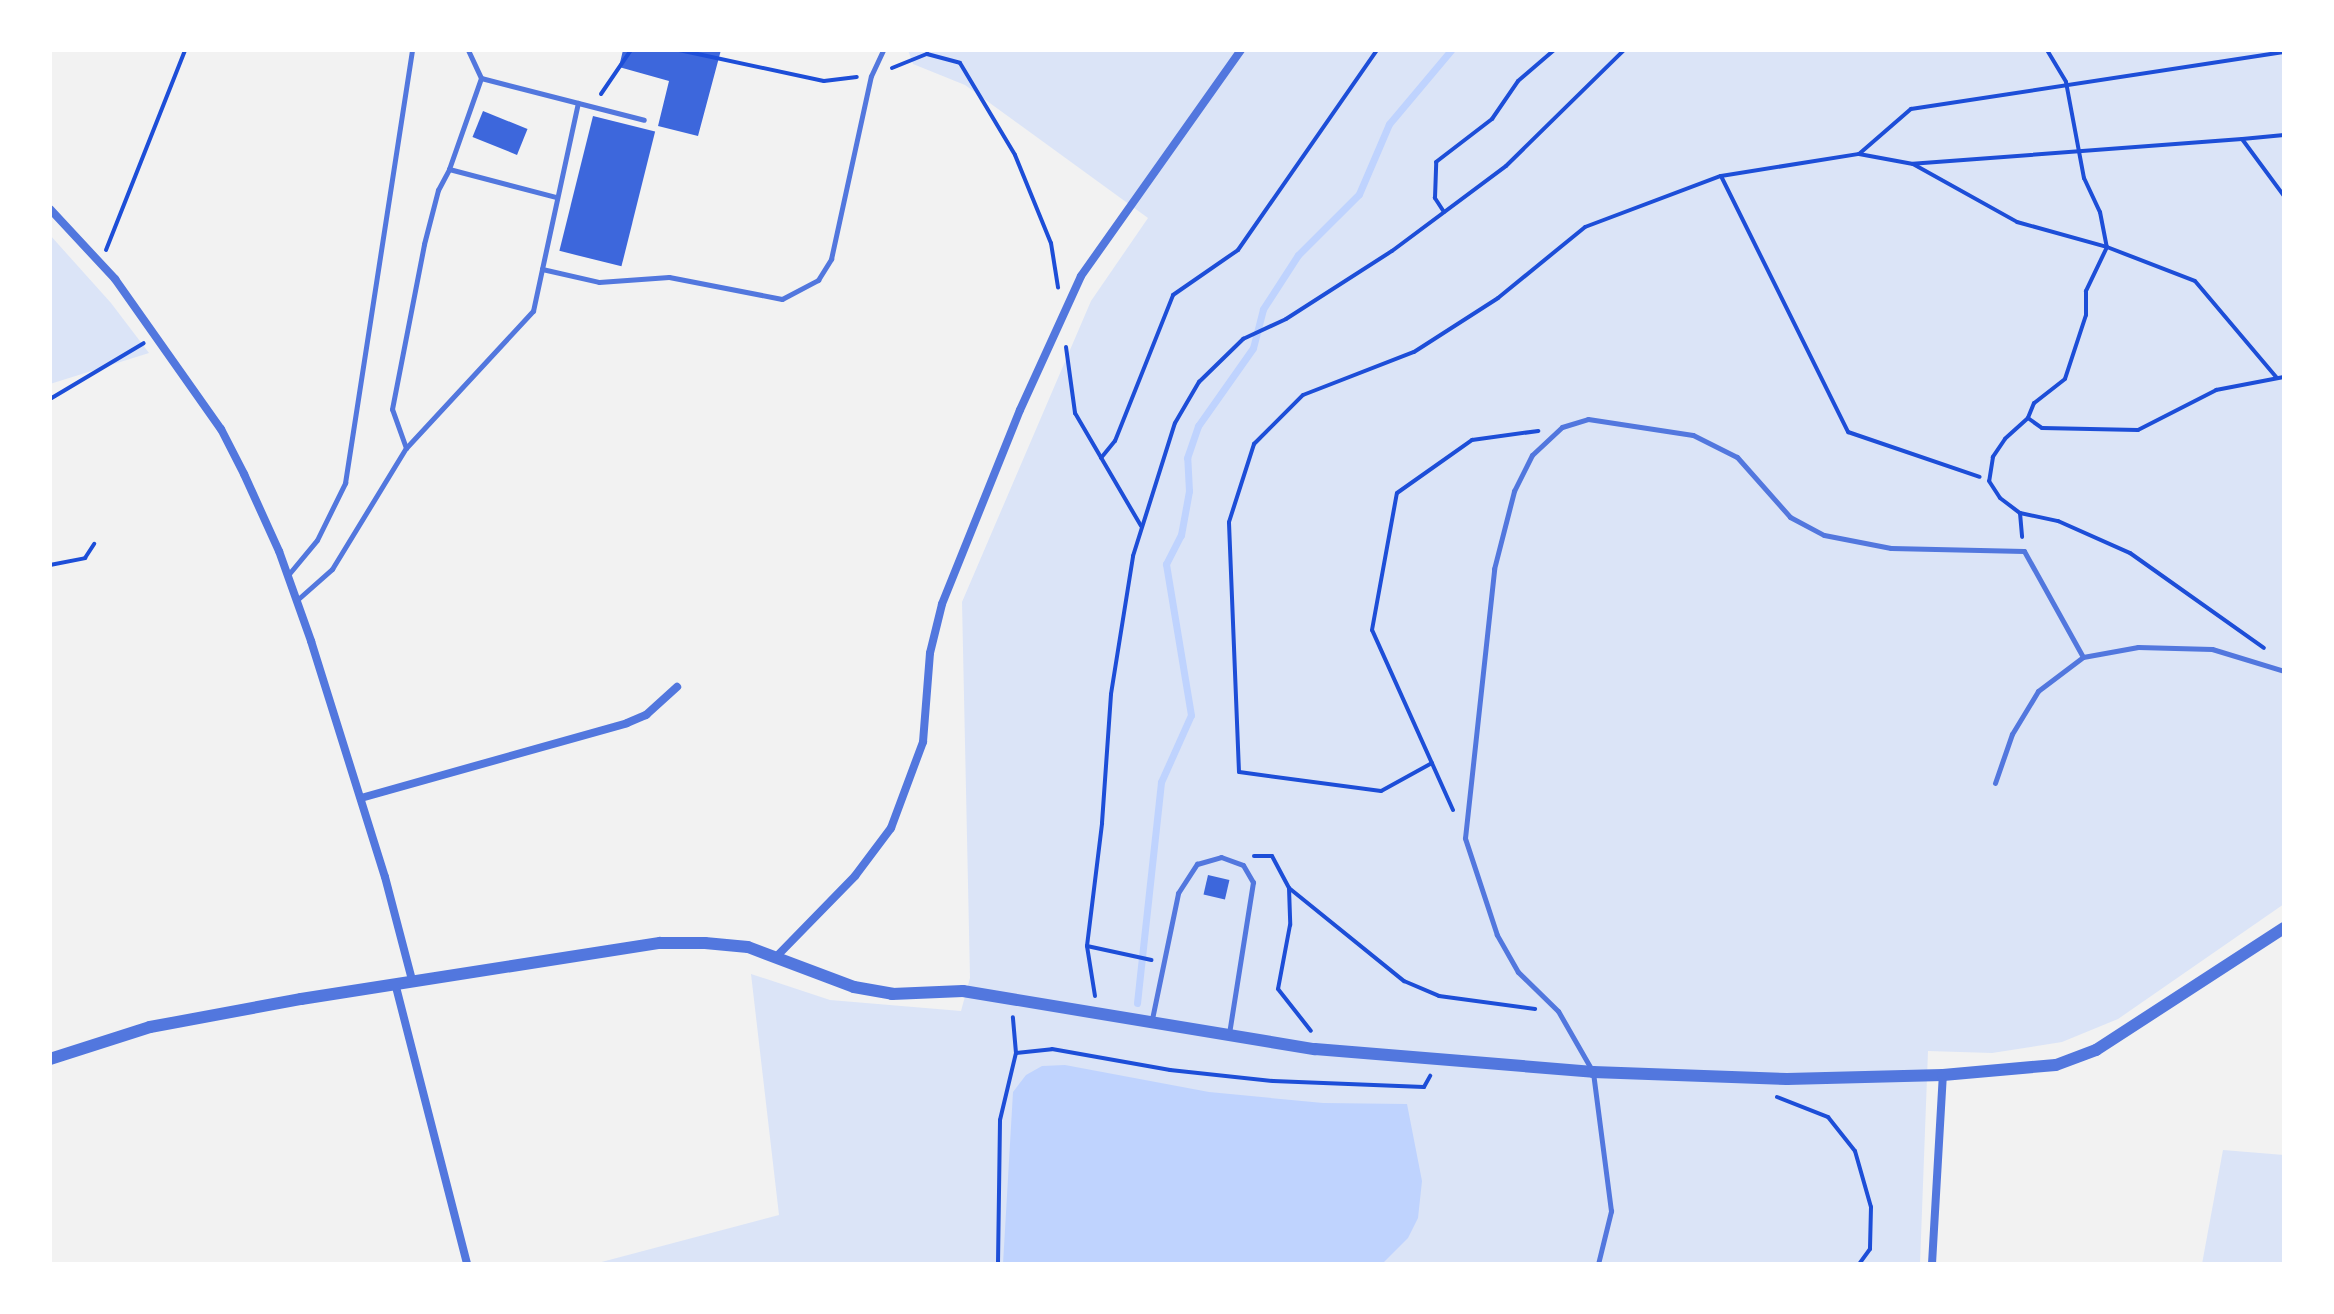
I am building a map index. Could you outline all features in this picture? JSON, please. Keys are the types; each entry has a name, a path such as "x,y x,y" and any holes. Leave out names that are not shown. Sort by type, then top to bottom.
{"street":[{"path":"777,956 872,855 909,789 923,742 930,653 942,604 1062,318 1081,276 1241,50"},
{"path":"50,209 101,264 158,337 221,429 287,575 361,798 412,980"},
{"path":"361,798 627,723 646,715 677,687"},
{"path":"50,1059 150,1027 412,980 660,943 748,947 854,987 892,994 963,991 1009,1000 1098,1010 1315,1049 1593,1072 1802,1079 1943,1075 2056,1065 2096,1050 2284,928"},
{"path":"395,983 467,1264"},
{"path":"1932,1264 1943,1075"}],"lane":[{"path":"287,575 317,540 345,483 412,50"},
{"path":"406,448 392,409 438,190 449,169 481,78 468,50"},
{"path":"542,269 599,282 669,277 782,299 801,293 831,259 871,76 883,50"},
{"path":"481,78 644,120"},
{"path":"296,601 332,569 406,448 533,311 578,103"},
{"path":"449,169 556,197"},
{"path":"1598,1264 1611,1211 1593,1072 1558,1011 1518,972 1497,935 1465,838 1494,569 1514,491 1532,455 1562,427 1588,419 1693,435 1719,444 1790,517 1824,535 1891,548 2024,551 2083,657"},
{"path":"1995,783 2012,734 2038,691 2083,657 2138,647 2212,649 2284,671"},
{"path":"1152,1019 1186,875 1207,858 1233,860 1248,870 1253,900 1229,1035"}],"path":[{"path":"101,264 185,50"},
{"path":"593,107 631,50"},
{"path":"679,50 824,81 871,76 927,54 960,63 1015,155 1051,243 1075,413 1141,526"},
{"path":"1101,458 1115,441 1173,295 1238,250 1377,50"},
{"path":"1444,213 1435,198 1436,162 1492,119 1518,81 1554,50"},
{"path":"1098,1010 1087,946 1111,694 1141,526 1175,423 1199,382 1243,339 1267,329 1444,213 1506,166 1624,50"},
{"path":"2047,50 2066,82 2079,153 2107,247 2086,291 2086,315 2065,379 2034,403 2028,418 1993,457 1989,481 2000,498 2020,513 2058,521 2130,553 2273,656"},
{"path":"1859,154 1911,109 2066,82 2284,52"},
{"path":"1432,763 1381,791 1239,772 1229,522 1254,444 1303,395 1414,352 1498,298 1585,227 1721,176 1859,154 1913,164 2284,135"},
{"path":"2242,139 2284,196"},
{"path":"1913,164 2017,222 2107,247 2195,281 2277,378"},
{"path":"1721,176 1848,432 1980,477"},
{"path":"50,399 111,358 158,337"},
{"path":"2028,418 2042,428 2138,430 2216,390 2284,377"},
{"path":"1465,838 1372,630 1397,493 1472,440 1562,427"},
{"path":"2020,513 2024,551"},
{"path":"50,565 85,558 94,544"},
{"path":"1233,860 1272,856 1289,888 1404,981 1439,996 1558,1011"},
{"path":"1289,888 1290,925 1278,989 1310,1026 1315,1049"},
{"path":"1087,946 1152,960"},
{"path":"998,1264 1000,1120 1016,1053 1009,1000"},
{"path":"1016,1053 1052,1049 1170,1070 1273,1081 1424,1087 1432,1074 1446,1075"},
{"path":"1763,1092 1828,1117 1855,1151 1871,1207 1870,1249 1859,1264"}],"shaded area":[{"path":"908,50 2284,50 2284,904 2118,1019 2062,1042 1992,1053 1928,1051 1920,1264 594,1264 779,1215 751,974 830,1000 961,1011 970,978 962,602 1091,301 1148,218 965,85 913,64"},
{"path":"50,235 111,303 149,353 50,384"},
{"path":"2223,1150 2284,1155 2284,1264 2202,1264"}],"water":[{"path":"1065,1065 1209,1092 1323,1103 1407,1104 1422,1181 1418,1218 1408,1238 1382,1264 1003,1264 1013,1092 1026,1075 1042,1066"}],"building":[{"path":"623,50 721,50 698,136 658,126 669,81 619,67"},
{"path":"483,111 528,129 517,155 473,137"},
{"path":"593,116 655,131 621,266 559,251"},
{"path":"1208,875 1229,880 1225,899 1204,894"}],"waterway":[{"path":"1137,1003 1161,782 1191,715 1166,564 1181,535 1189,491 1187,458 1198,426 1253,348 1263,309 1298,255 1359,194 1389,124 1451,50"}]}
